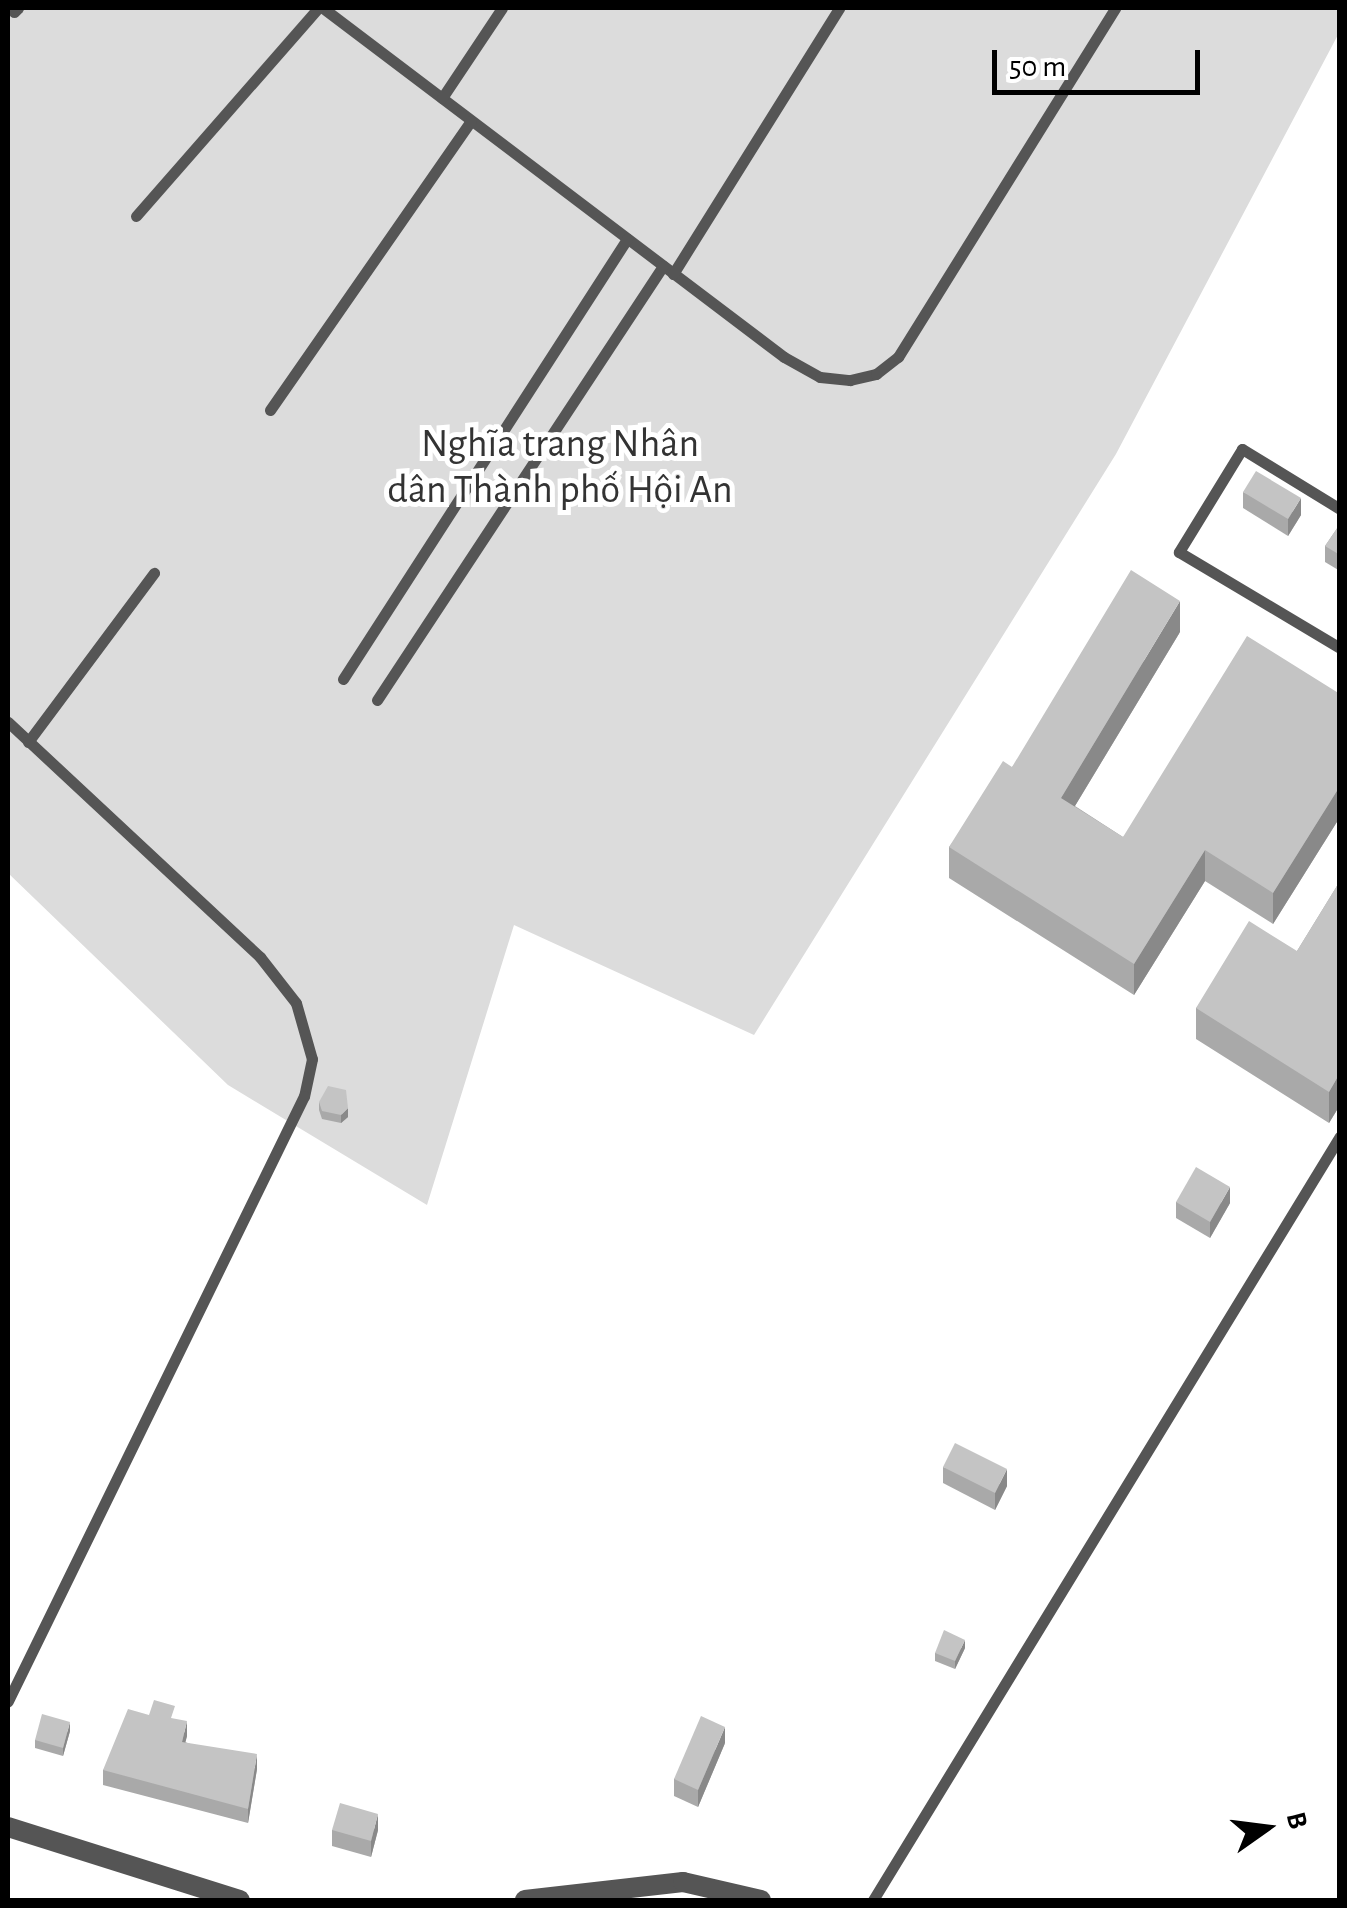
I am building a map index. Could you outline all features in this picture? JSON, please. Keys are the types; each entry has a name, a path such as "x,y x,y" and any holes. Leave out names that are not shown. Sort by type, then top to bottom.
{"street":[{"path":"8,1826 240,1900"},
{"path":"525,1900 683,1882 762,1900"}],"lane":[{"path":"136,216 321,8 668,270 820,377 876,374 898,357 1115,8"},
{"path":"442,98 502,8"},
{"path":"376,700 668,270 839,8"},
{"path":"270,410 472,120"},
{"path":"343,678 627,238"},
{"path":"1340,509 1242,449 1178,552 1340,648"},
{"path":"28,742 154,573"},
{"path":"8,722 260,957 296,1003 312,1059 304,1096 8,1701"},
{"path":"873,1900 1340,1136"}],"green space":[{"name":"Nghĩa trang Nhân dân Thành phố Hội An","path":"8,8 1339,8 1340,31 1116,454 754,1035 514,925 427,1205 228,1085 8,873"}],"building":[{"path":"1256,471 1301,498 1288,519 1243,492"},
{"path":"1340,524 1340,555 1325,546"},
{"path":"1131,570 1180,601 1061,798 1123,837 1247,636 1340,694 1340,786 1273,893 1205,850 1134,964 949,847 1003,761 1012,767"},
{"path":"1340,881 1340,1073 1329,1092 1196,1008 1249,921 1297,951"},
{"path":"328,1086 346,1090 348,1108 341,1115 322,1111 319,1102"},
{"path":"1196,1167 1230,1187 1210,1222 1176,1202"},
{"path":"955,1443 1007,1469 995,1493 943,1467"},
{"path":"944,1630 965,1640 955,1661 935,1653"},
{"path":"154,1700 175,1706 171,1718 187,1721 182,1742 257,1754 248,1809 103,1770 128,1709 149,1715"},
{"path":"42,1714 70,1722 63,1748 35,1740"},
{"path":"701,1716 725,1727 698,1790 674,1779"},
{"path":"340,1803 378,1814 371,1841 332,1830"}]}
